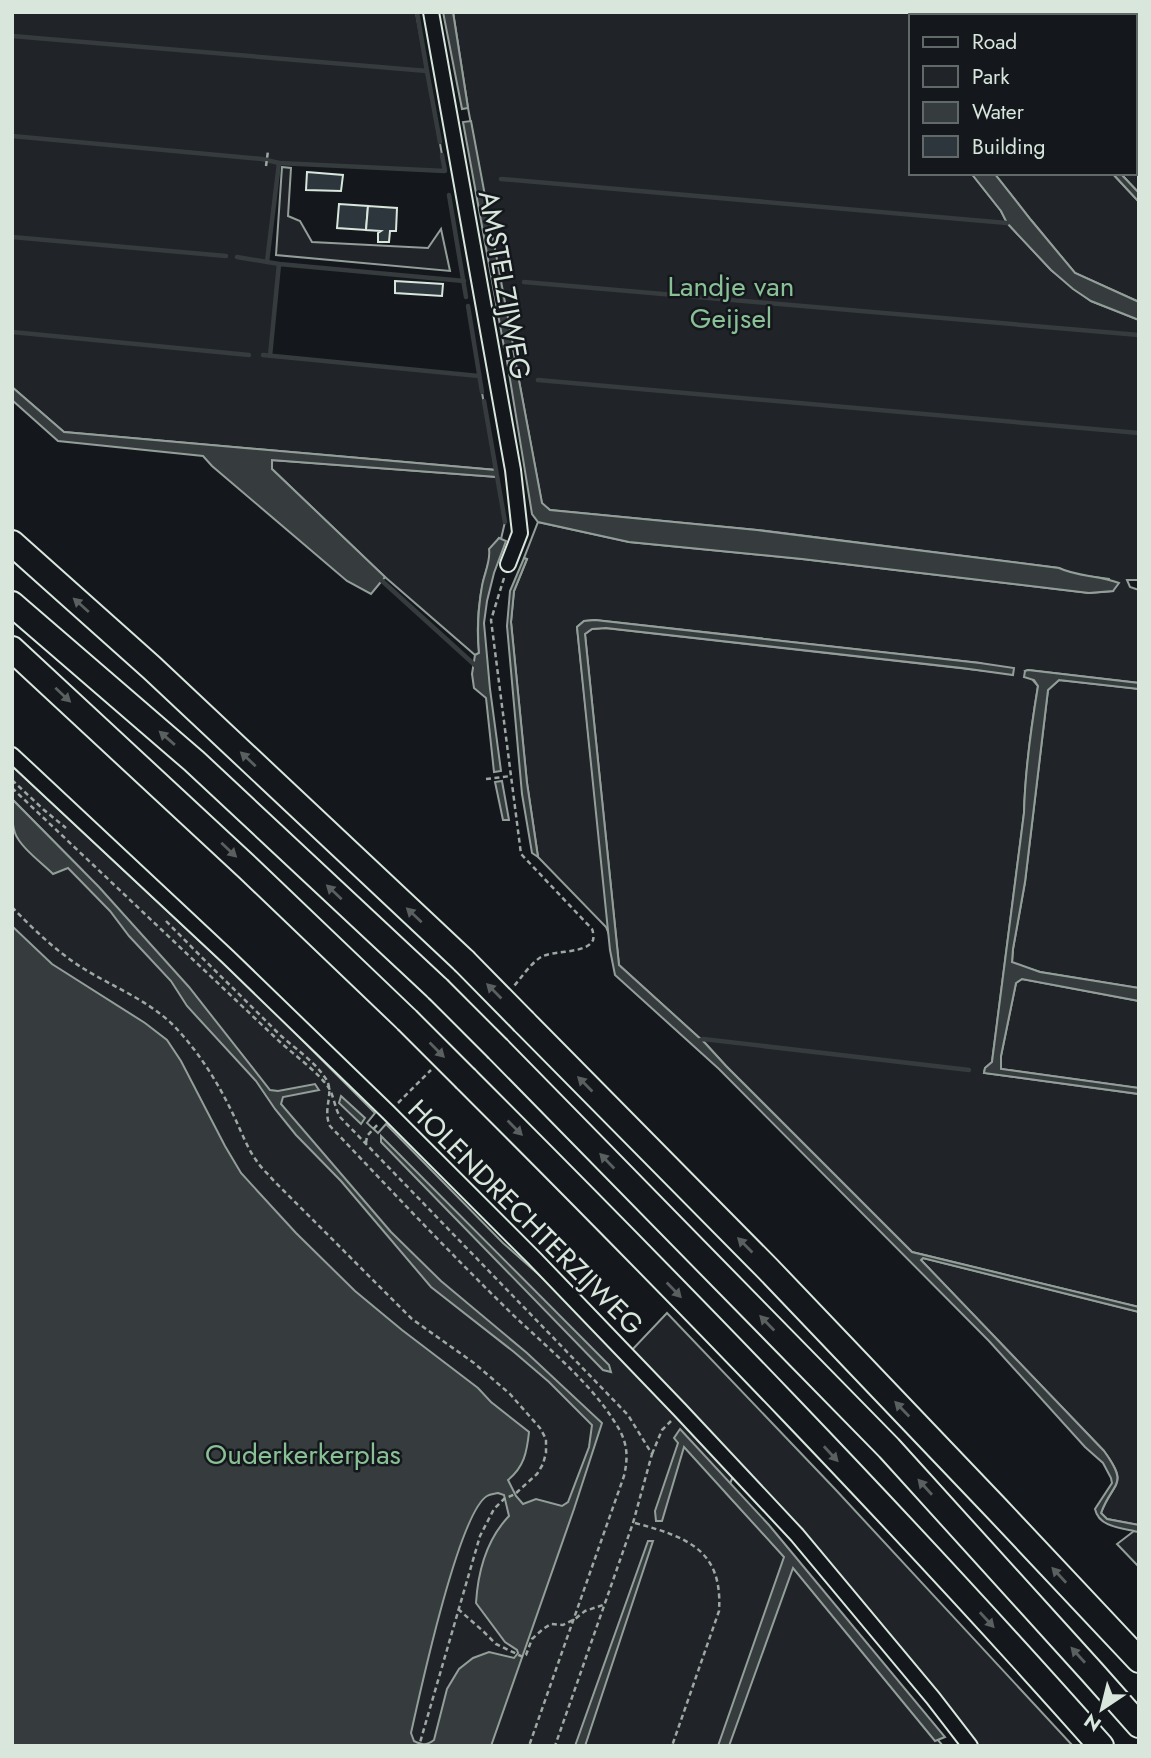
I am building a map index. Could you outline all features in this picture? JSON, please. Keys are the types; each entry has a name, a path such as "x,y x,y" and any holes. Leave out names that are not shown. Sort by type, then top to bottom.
{"highway":[{"path":"12,544 152,668 464,961 778,1279 1139,1660"},
{"path":"12,604 194,761 438,989 889,1448 1139,1725"},
{"path":"12,649 248,868 466,1079 828,1450 1101,1746"}],"street":[{"name":"AMSTELZIJWEG","path":"431,12 513,470 520,533 508,564"},
{"name":"HOLENDRECHTERZIJWEG","path":"12,755 228,957 534,1258 796,1535 970,1746"}],"path":[{"path":"266,166 268,151"},
{"path":"508,564 491,620 521,854 592,929 593,936 593,941 586,948 545,955 537,960 513,987"},
{"path":"486,779 512,776"},
{"path":"12,780 74,833"},
{"path":"12,788 322,1079 330,1090 326,1107 326,1118 330,1126 486,1288 596,1396 614,1421 624,1441 628,1461 529,1746"},
{"path":"12,907 67,957 157,1010 172,1024 191,1045 213,1077 256,1160 274,1181 412,1319 474,1363 510,1394 528,1413 546,1439 544,1464 515,1494 504,1499 494,1509 480,1536 419,1746"},
{"path":"166,921 317,1067 328,1082 340,1117 628,1415 652,1454"},
{"path":"366,1143 367,1136 388,1112 437,1064"},
{"path":"555,1746 634,1522 652,1454 663,1430 680,1410"},
{"path":"634,1522 664,1531 703,1553 713,1567 720,1593 719,1611 672,1746"},
{"path":"458,1609 496,1644 523,1657 532,1639 543,1629 551,1624 563,1625 585,1611 606,1604"}],"green space":[{"path":"12,12 416,12 445,171 279,163 267,262 279,264 270,356 479,376 496,470 64,432 12,387"},
{"name":"Landje van Geijsel","path":"453,12 920,12 909,14 909,175 973,175 1001,211 1007,223 1051,270 1091,301 1139,320 1139,580 1127,580 1130,587 1139,590 1139,683 1025,671 1038,686 992,1062 985,1068 984,1073 1139,1094 1139,1307 912,1252 705,1043 619,965 585,634 592,629 605,628 1013,674 980,663 595,620 584,621 577,627 610,937 606,927 538,857 527,783 511,622 514,591 538,522 629,542 802,559 1089,593 1113,591 1109,579 1071,574 1059,568 757,530 550,510 542,504 468,108"},
{"path":"932,12 1038,12 1038,14"},
{"path":"1139,12 1139,193 1122,175 1137,175 1137,14 1044,14"},
{"path":"282,167 291,168 288,216 300,221 312,242 428,248 441,229 450,271 276,255"},
{"path":"996,175 1114,175 1139,202 1139,302 1075,273"},
{"path":"271,460 497,477 505,522 501,539 499,538 488,565 481,594 479,653 475,655 385,577 272,469"},
{"path":"1059,680 1139,689 1139,988 1040,972 1012,963 1025,882 1048,690"},
{"name":"Ouderkerkerplas","path":"12,766 255,993 375,1113 367,1123 378,1133 386,1124 503,1243 640,1364 630,1352 667,1313 835,1489 1073,1746 975,1746 737,1467 726,1493 785,1557 943,1746 12,1746 12,809 83,871 12,799"},
{"path":"1022,979 1139,1001 1139,1088 1001,1069 1001,1056 1016,983"},
{"path":"923,1258 1139,1312 1139,1525 1107,1519 1101,1513 1117,1483 1118,1478 1112,1462 921,1260"},
{"path":"1134,1531 1139,1532 1139,1567 1117,1544"}],"water":[{"path":"443,12 453,12 468,108 462,109"},
{"path":"471,121 513,345 504,347 463,122"},
{"path":"973,175 996,175 1075,273 1139,302 1139,320 1091,301 1073,289 1051,270 1007,223 1001,211"},
{"path":"1114,175 1122,175 1139,193 1139,202"},
{"path":"515,359 542,503 550,510 757,530 1059,568 1119,583 1113,591 1089,593 802,559 629,542 538,522 532,514 507,361"},
{"path":"12,387 64,432 496,470 497,477 272,460 272,469 385,577 371,594 347,581 203,456 58,441 12,400"},
{"path":"499,538 506,541 494,573 484,623 501,771 494,772 486,698 474,688 472,674 475,655 479,653 480,603 489,549"},
{"path":"524,558 527,559 514,591 511,622 527,783 538,857 532,853 522,794 507,626 510,591"},
{"path":"595,620 1014,668 1013,675 606,628 592,629 585,634 619,965 705,1043 912,1252 1139,1307 1139,1312 923,1258 921,1260 1104,1451 1116,1471 1117,1478 1101,1513 1107,1519 1139,1525 1139,1532 1106,1524 1097,1515 1095,1509 1112,1483 1103,1463 1085,1447 989,1341 719,1069 615,975 610,950 577,627 584,621"},
{"path":"1025,671 1139,683 1139,689 1059,680 1048,690 1025,882 1012,962 1040,972 1139,988 1139,1001 1022,979 1016,983 1001,1056 1001,1069 1139,1088 1139,1094 984,1073 985,1068 992,1062 1038,686 1034,680 1024,677"},
{"path":"502,781 509,820 503,820 495,782"},
{"name":"Ouderkerkerplas","path":"12,799 99,887 189,987 270,1090 315,1084 319,1090 283,1097 281,1104 391,1232 441,1281 527,1353 602,1423 491,1746 12,1746 12,926 52,964 167,1040 241,1173 296,1233 355,1291 529,1432 524,1459 508,1480 523,1504 536,1499 562,1506 568,1502 589,1447 592,1425 514,1352 431,1287 341,1181 296,1135 256,1081 187,1006 171,981 129,936 110,911 68,868 53,874 22,844 12,820","holes":["488,1495 504,1495 509,1516 494,1535 485,1556 476,1603 505,1642 518,1653 514,1658 489,1652 473,1658 459,1669 447,1689 434,1740 426,1744 419,1743 414,1741 411,1733 431,1645 464,1535 476,1510"]},
{"path":"341,1096 365,1118 361,1124 339,1103"},
{"path":"381,1136 609,1365 611,1372 603,1370 381,1142"},
{"path":"680,1429 769,1525 945,1737 935,1741 793,1568 729,1746 718,1746 784,1557 684,1447 662,1521 656,1521 655,1511 678,1443 674,1438"},
{"path":"648,1541 653,1541 585,1746 575,1746"}],"building":[{"path":"307,172 343,175 341,191 306,190"},
{"path":"339,204 368,206 366,230 337,228"},
{"path":"368,206 397,208 396,231 390,231 389,242 378,242 378,233 381,231 366,230"},
{"path":"395,281 443,284 442,296 395,293"}],"waterway":[{"path":"12,36 427,71 417,12"},
{"path":"427,71 440,142"},
{"path":"12,136 262,159 279,163 445,171 442,155"},
{"path":"267,262 279,163"},
{"path":"501,179 1007,223"},
{"path":"449,195 466,297"},
{"path":"12,237 226,256"},
{"path":"237,257 279,264 464,281"},
{"path":"270,356 279,264"},
{"path":"524,282 1139,335"},
{"path":"468,306 482,392"},
{"path":"12,332 249,355"},
{"path":"263,355 479,376"},
{"path":"538,380 1139,433"},
{"path":"484,401 505,522"},
{"path":"380,579 477,667"},
{"path":"696,1042 703,1039 969,1070"}]}
